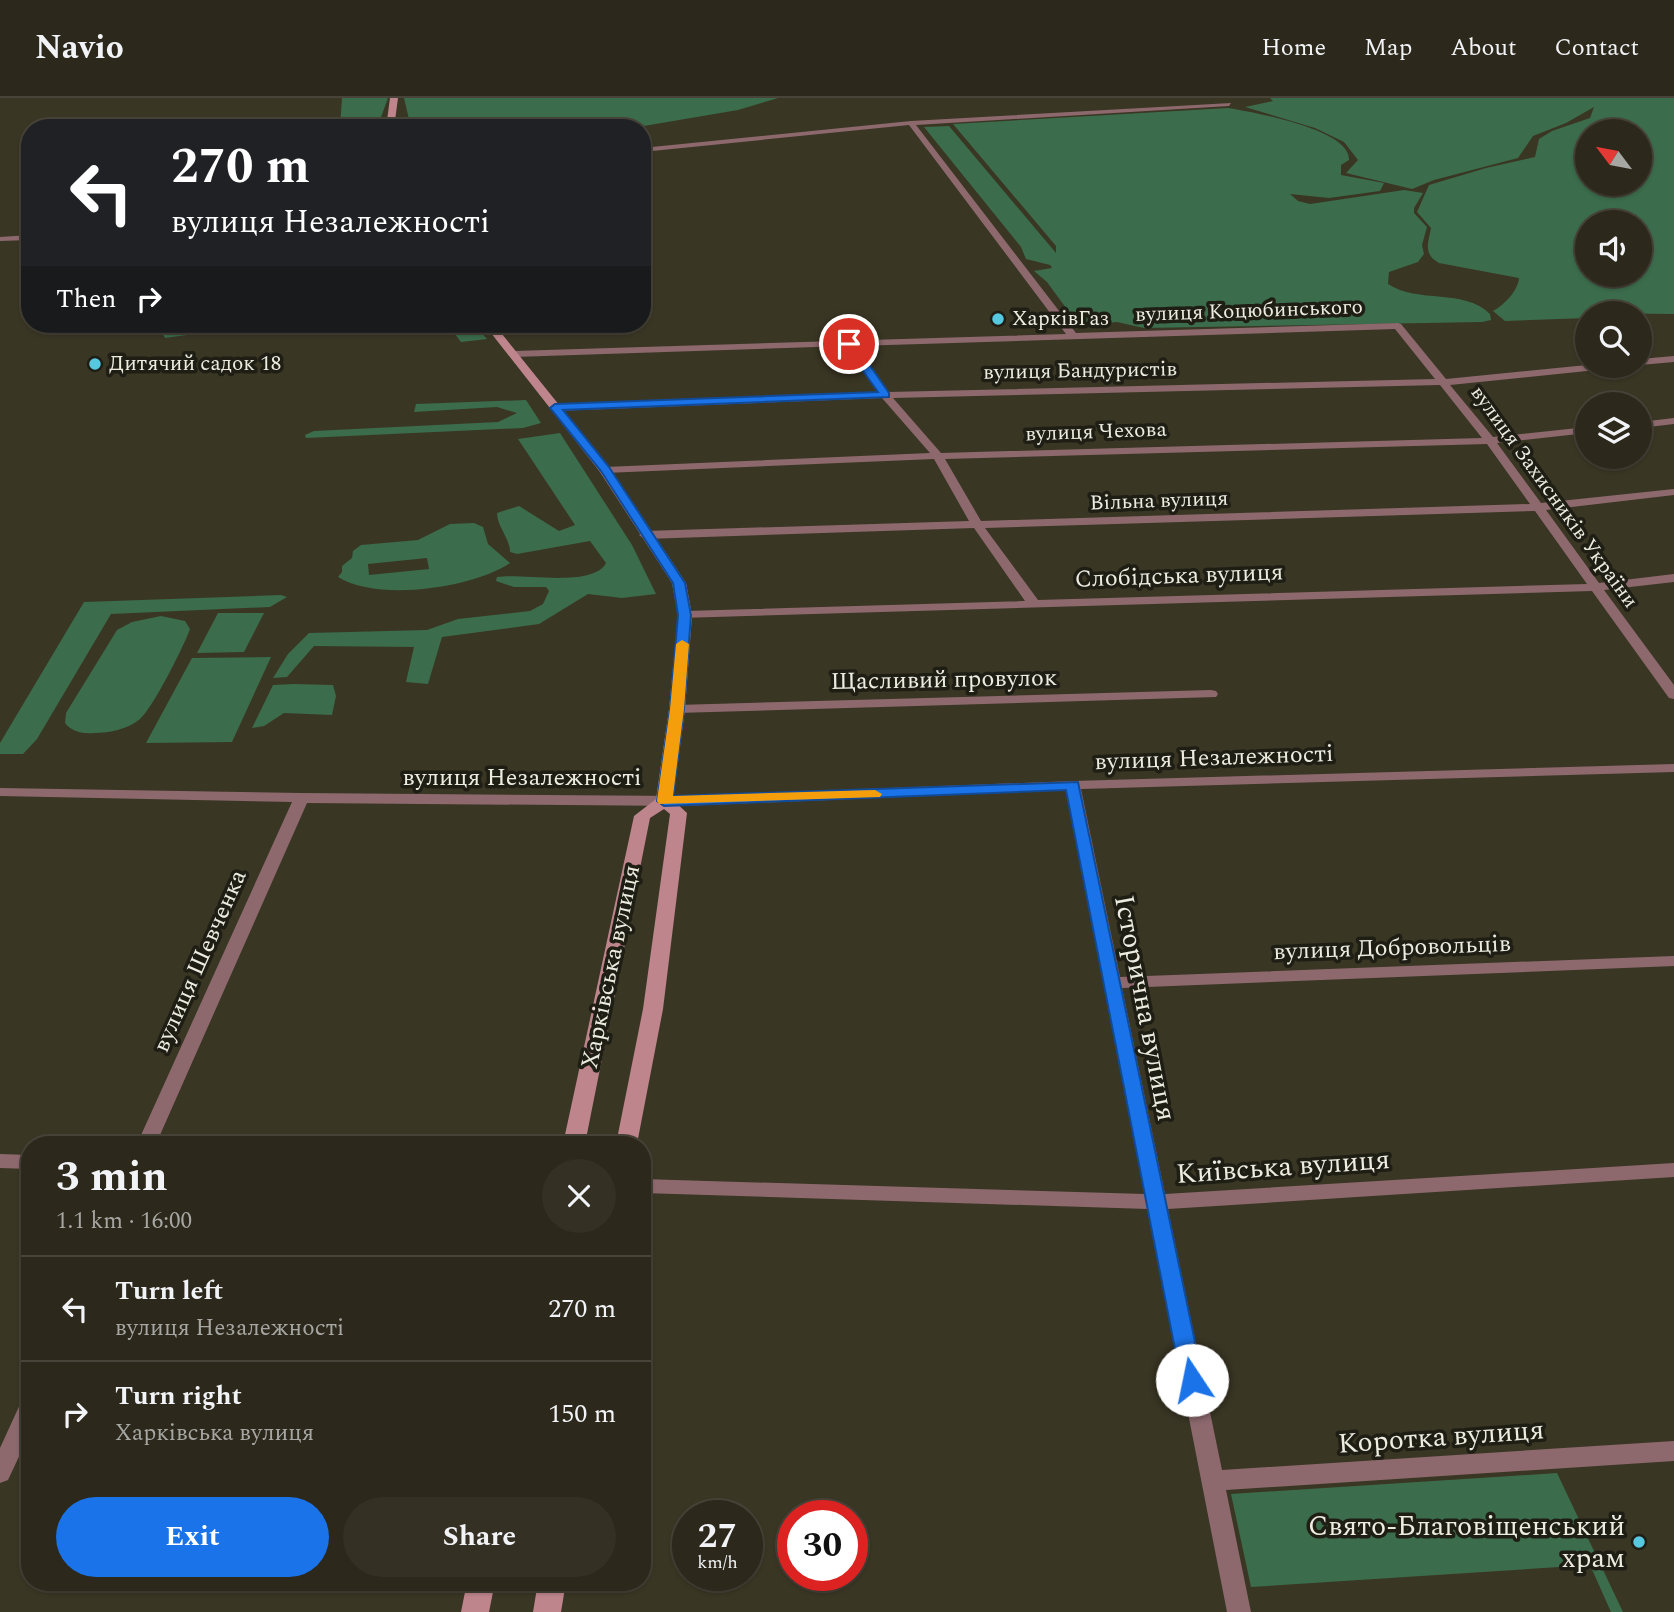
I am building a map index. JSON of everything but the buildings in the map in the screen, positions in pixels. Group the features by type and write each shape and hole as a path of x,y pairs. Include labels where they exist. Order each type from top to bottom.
{"street":[{"path":"391,119 394,98"},
{"path":"651,149 911,123 1229,104"},
{"path":"911,123 1073,336"},
{"path":"0,239 21,238"},
{"name":"вулиця Коцюбинського","path":"513,354 1398,326"},
{"name":"вулиця Захисників України","path":"1398,326 1490,440 1674,695"},
{"path":"496,333 605,470 645,535 679,583 685,615 677,709 664,801"},
{"path":"849,344 885,395 938,456 978,526 1033,603"},
{"path":"1652,361 1674,359"},
{"name":"вулиця Бандуристів","path":"555,408 885,395 1445,382 1575,369"},
{"path":"1652,424 1674,422"},
{"name":"вулиця Чехова","path":"605,470 938,456 1490,440 1575,431"},
{"name":"Вільна вулиця","path":"645,535 1538,507 1674,492"},
{"name":"Слобідська вулиця","path":"685,615 1596,587 1674,578"},
{"name":"Щасливий провулок","path":"677,709 1211,694"},
{"name":"вулиця Незалежності","path":"0,792 664,801 1073,785 1674,768"},
{"name":"Історична вулиця","path":"1073,785 1239,1612"},
{"name":"вулиця Шевченка","path":"151,1136 301,798"},
{"name":"Харківська вулиця","path":"576,1136 642,816 664,801 679,813 653,1009 629,1136"},
{"name":"вулиця Добровольців","path":"1111,983 1674,961"},
{"path":"0,1161 21,1162"},
{"name":"Київська вулиця","path":"651,1186 1156,1202 1674,1170"},
{"path":"0,1473 21,1427"},
{"name":"Коротка вулиця","path":"1213,1481 1674,1451"},
{"path":"475,1612 479,1591"},
{"path":"547,1612 550,1591"}],"green space":[{"path":"342,98 388,98 380,119 341,119"},
{"path":"404,98 778,98 738,110 651,125 651,119 409,119"},
{"path":"1270,98 1674,98 1674,314 1652,314 1652,301 1575,301 1575,318 1505,321 1493,311 1510,297 1519,278 1434,260 1428,243 1431,228 1417,212 1429,185 1535,157 1539,139 1575,123 1575,196 1652,196 1652,119 1587,119 1594,107 1566,123 1533,136 1518,158 1434,180 1412,189 1346,173 1358,160 1344,142 1315,128 1245,107 1273,101"},
{"path":"1228,108 1277,118 1318,131 1334,139 1345,149 1349,160 1341,165 1341,175 1384,183 1380,191 1329,198 1290,194 1298,201 1310,204 1404,190 1423,193 1414,213 1427,227 1422,245 1424,254 1418,262 1389,272 1388,284 1413,293 1467,301 1490,314 1491,320 1144,328 1117,322 1088,325 1074,319 1047,282 1034,271 1052,268 1050,265 1026,259 1021,247 924,127 949,126 1056,253 1056,246 953,124"},
{"path":"162,333 201,333 165,338"},
{"path":"454,333 481,333 487,339 461,342"},
{"path":"526,400 541,423 523,428 306,438 305,435 314,431 498,422 517,413 497,407 414,412 416,404"},
{"path":"560,433 632,545 656,594 622,598 588,594 539,624 442,637 428,684 406,682 414,647 314,646 287,677 273,678 288,654 309,633 427,630 458,619 530,611 543,604 549,591 546,587 514,587 496,581 497,577 573,577 599,571 606,563 590,541 517,554 510,552 499,523 497,513 519,506 559,531 575,525 518,439"},
{"path":"474,523 483,527 488,544 510,563 473,579 425,589 377,589 355,585 338,577 342,566 361,545 418,540 450,524","holes":["427,558 429,569 369,575 368,564"]},
{"path":"281,595 287,597 270,607 111,614 37,739 23,754 0,754 0,743 84,602"},
{"path":"218,613 264,613 244,652 197,653"},
{"path":"161,616 185,621 190,629 168,676 146,713 124,728 100,733 86,733 68,726 65,723 66,713 117,630 132,622"},
{"path":"271,657 232,742 146,743 192,658"},
{"path":"273,685 333,685 336,696 332,715 284,713 264,726 252,728"},
{"path":"1557,1473 1623,1612 1611,1612 1590,1565 1251,1587 1231,1494"}],"slow traffic":[{"path":"682,644 677,709 664,801 875,794"}],"place":[{"name":"ХарківГаз","path":"998,319"},
{"name":"Дитячий садок 18","path":"95,364"},
{"name":"Свято-Благовіщенський храм","path":"1639,1542"}],"route":[{"path":"849,344 885,395 555,408 605,470 645,535 679,583 685,615 677,709 664,801 772,799 1073,785 1192,1380"}]}
